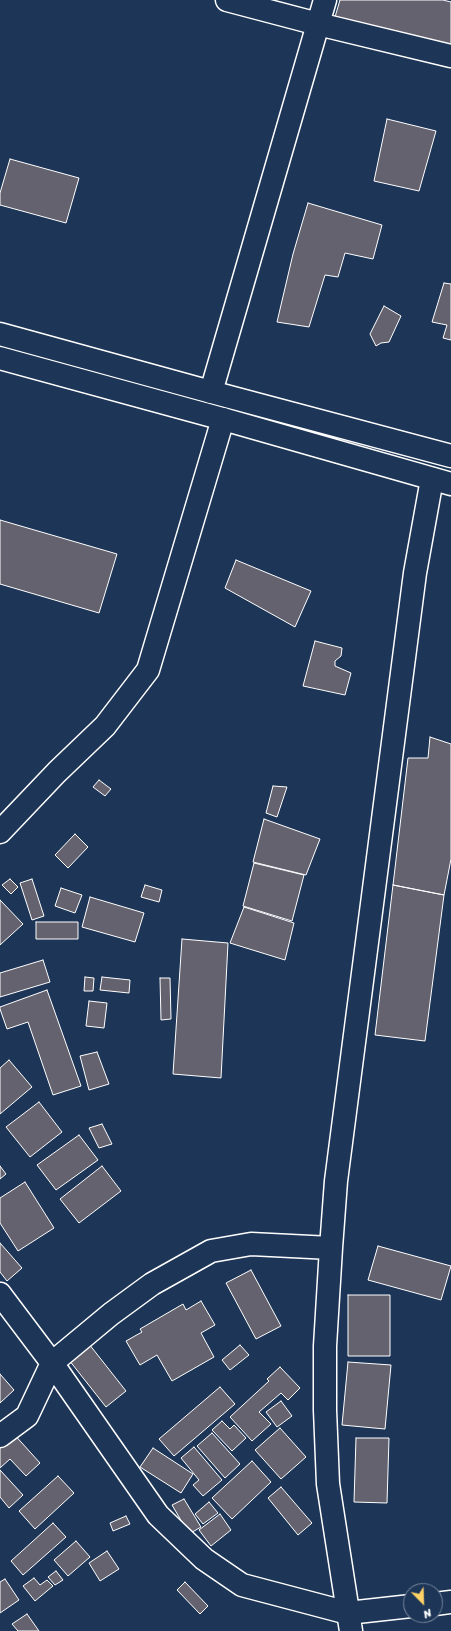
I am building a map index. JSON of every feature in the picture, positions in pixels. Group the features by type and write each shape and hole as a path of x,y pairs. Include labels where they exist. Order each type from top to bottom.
{"street":[{"path":"227,0 318,24 451,56"},
{"path":"211,392 325,0"},
{"path":"0,334 451,456"},
{"path":"0,358 442,481 415,573 336,1181 325,1346 328,1484 350,1622"},
{"path":"0,832 56,772 105,726 148,670 222,419"},
{"path":"0,1436 27,1416 52,1363 111,1314 152,1284 211,1251 251,1244 331,1248"},
{"path":"0,1294 52,1363 158,1515 204,1558 242,1585 350,1622 403,1608"}],"building":[{"path":"340,0 443,0 451,2 451,47 335,17"},
{"path":"387,119 436,131 419,191 374,181"},
{"path":"10,159 79,178 66,223 0,205 0,193"},
{"path":"308,203 382,225 373,259 345,253 338,277 325,275 309,327 277,322 293,254"},
{"path":"444,283 451,284 451,340 443,338 447,325 432,322"},
{"path":"384,306 401,316 389,342 381,343 376,346 370,334"},
{"path":"0,520 117,554 99,613 0,584"},
{"path":"236,560 311,591 295,627 225,588"},
{"path":"315,641 342,648 341,656 335,661 335,666 351,673 345,695 303,686"},
{"path":"430,737 451,744 451,859 444,895 393,885 408,758 428,758"},
{"path":"99,780 111,789 105,796 93,787"},
{"path":"273,786 287,787 277,817 266,813"},
{"path":"264,819 320,839 306,875 253,862"},
{"path":"75,834 88,847 68,868 55,855"},
{"path":"254,863 304,875 292,921 243,906"},
{"path":"10,879 18,887 11,894 2,885"},
{"path":"32,879 44,916 32,920 20,883"},
{"path":"145,885 162,890 159,902 141,897"},
{"path":"393,885 444,895 425,1041 375,1035"},
{"path":"61,888 82,895 75,913 55,906"},
{"path":"90,897 144,913 135,942 82,927"},
{"path":"0,900 23,924 0,945"},
{"path":"244,907 294,923 285,960 230,943"},
{"path":"36,922 78,922 78,939 36,939"},
{"path":"182,939 228,943 221,1078 173,1074"},
{"path":"43,960 50,982 0,997 0,973"},
{"path":"85,977 94,978 93,991 84,991"},
{"path":"102,977 130,980 129,993 100,990"},
{"path":"160,978 170,978 171,1019 161,1020"},
{"path":"47,990 81,1086 53,1095 28,1022 7,1029 0,1009 0,1007"},
{"path":"89,1001 107,1003 104,1028 86,1026"},
{"path":"97,1052 109,1084 89,1090 80,1056"},
{"path":"9,1060 32,1087 0,1114 0,1068"},
{"path":"39,1102 62,1132 30,1157 6,1127"},
{"path":"102,1124 112,1144 99,1148 89,1128"},
{"path":"79,1135 98,1160 56,1190 37,1165"},
{"path":"0,1166 6,1174 0,1179"},
{"path":"102,1166 121,1191 79,1223 60,1199"},
{"path":"25,1182 54,1228 18,1251 0,1223 0,1198"},
{"path":"0,1243 22,1268 7,1281 0,1272"},
{"path":"378,1246 451,1266 441,1300 368,1280"},
{"path":"251,1270 281,1326 256,1339 226,1283"},
{"path":"348,1295 390,1295 390,1356 348,1356"},
{"path":"201,1301 215,1325 201,1333 214,1357 172,1381 157,1355 140,1365 126,1341 142,1332 140,1329 183,1304 186,1310"},
{"path":"89,1344 126,1391 106,1407 69,1360"},
{"path":"240,1345 249,1355 230,1370 222,1360"},
{"path":"348,1362 391,1365 385,1429 342,1425"},
{"path":"280,1367 300,1388 288,1400 281,1393 259,1412 271,1424 252,1441 230,1417 269,1381 267,1379"},
{"path":"0,1374 14,1390 0,1403"},
{"path":"220,1387 235,1404 174,1456 159,1439"},
{"path":"281,1401 292,1416 277,1427 266,1412"},
{"path":"222,1421 230,1429 234,1425 246,1438 232,1451 212,1430"},
{"path":"280,1428 306,1457 281,1479 255,1450"},
{"path":"12,1432 40,1463 26,1476 10,1459 0,1468 0,1443"},
{"path":"212,1433 240,1464 225,1478 197,1446"},
{"path":"356,1438 389,1438 387,1503 354,1502"},
{"path":"194,1447 222,1480 203,1496 193,1485 199,1480 181,1458"},
{"path":"153,1448 193,1474 181,1493 140,1467"},
{"path":"252,1461 271,1482 232,1519 212,1498"},
{"path":"0,1470 23,1495 9,1508 0,1497"},
{"path":"58,1476 74,1493 35,1529 19,1511"},
{"path":"281,1487 312,1523 298,1535 268,1498"},
{"path":"184,1499 201,1527 189,1534 172,1505"},
{"path":"209,1502 218,1513 203,1524 195,1514"},
{"path":"220,1514 231,1530 211,1546 199,1530"},
{"path":"126,1516 130,1524 113,1531 110,1523"},
{"path":"53,1523 66,1537 23,1575 11,1561"},
{"path":"76,1541 90,1557 68,1576 54,1560"},
{"path":"107,1551 119,1569 100,1581 89,1563"},
{"path":"56,1571 63,1580 55,1585 48,1577"},
{"path":"34,1578 40,1585 47,1580 53,1586 35,1601 23,1586"},
{"path":"5,1579 19,1600 0,1613 0,1582"},
{"path":"185,1582 208,1606 200,1614 177,1590"},
{"path":"27,1614 39,1631 18,1631 12,1624"}]}
